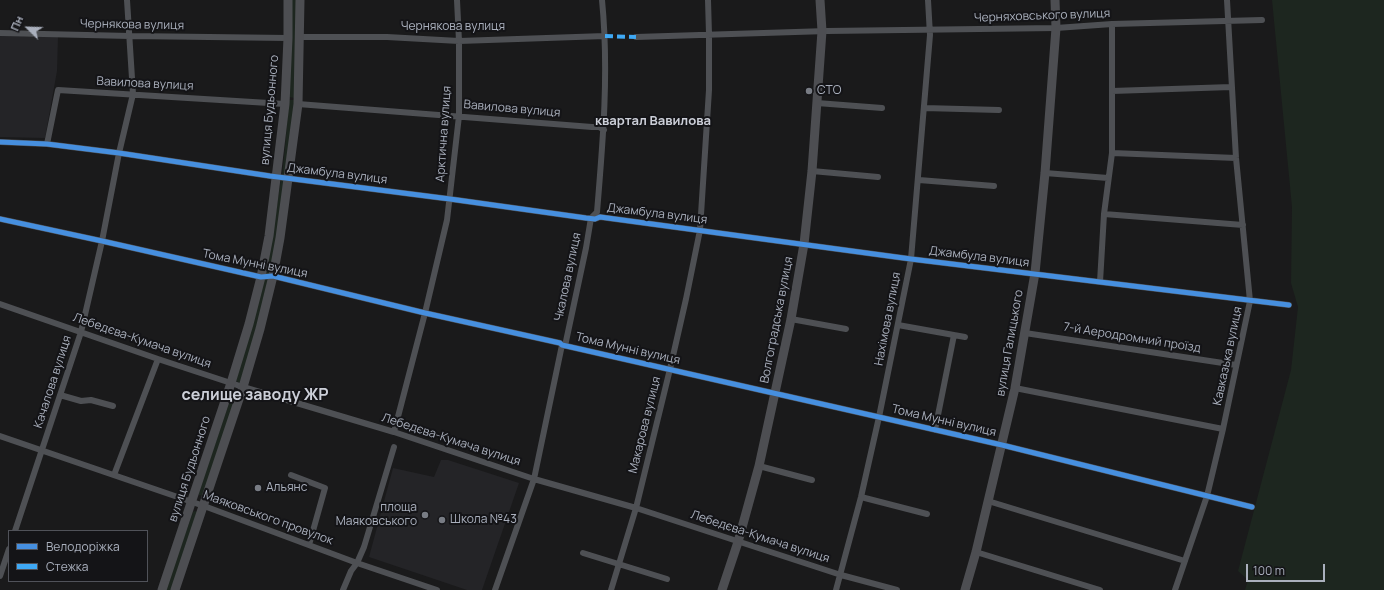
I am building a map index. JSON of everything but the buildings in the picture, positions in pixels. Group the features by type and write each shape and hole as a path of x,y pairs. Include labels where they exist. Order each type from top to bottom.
{"main road":[{"name":"вулиця Будьонного","path":"162,590 231,383 261,278 269,236 285,104 288,0"},
{"name":"вулиця Будьонного","path":"175,590 243,387 260,329 272,276 280,238 298,104 300,0"},
{"name":"Волгоградська вулиця","path":"722,590 738,542 759,466 792,319 804,244 812,171 822,31 820,0"},
{"name":"вулиця Галицького","path":"965,590 976,552 1015,388 1035,274 1045,173 1056,28 1055,0"}],"street":[{"name":"Качалова вулиця","path":"15,530 80,332 102,241 119,153 133,94 127,0"},
{"name":"Арктична вулиця","path":"394,432 426,313 447,220 459,116 459,40 457,0"},
{"name":"Чкалова вулиця","path":"495,590 534,479 586,248 591,218 597,212 604,130 605,36 602,0"},
{"name":"Макарова вулиця","path":"611,590 636,508 670,369 700,230 709,90 708,0"},
{"name":"Нахімова вулиця","path":"836,590 861,496 879,417 911,259 919,180 930,29 928,0"},
{"name":"Кавказька вулиця","path":"1175,590 1207,496 1250,301 1236,158 1227,0"},
{"name":"Черняховського вулиця","path":"822,31 1056,28 1112,24 1262,20"},
{"path":"1100,282 1104,214 1112,153 1112,24"},
{"path":"636,37 822,31"},
{"name":"Чернякова вулиця","path":"0,33 288,38"},
{"name":"Чернякова вулиця","path":"300,36 459,40 605,36"},
{"path":"1112,91 1231,87"},
{"name":"Вавилова вулиця","path":"47,144 58,90 285,104"},
{"path":"817,102 882,108"},
{"name":"Вавилова вулиця","path":"298,104 599,127 604,130"},
{"path":"924,108 999,110"},
{"name":"Джамбула вулиця","path":"0,142 47,144 119,153 277,177 450,198 595,219 600,217 911,259 1289,305"},
{"path":"1112,153 1236,158"},
{"path":"812,171 878,178"},
{"path":"1045,173 1108,178"},
{"path":"919,180 994,186"},
{"path":"1104,214 1243,225"},
{"name":"Тома Мунні вулиця","path":"0,219 261,278 272,276 560,343 563,345 1002,445 1252,507"},
{"name":"Лебедєва-Кумача вулиця","path":"0,304 243,387 394,432 534,479 636,508 841,575 897,590"},
{"path":"792,319 846,329"},
{"path":"898,325 965,337"},
{"name":"7-й Аеродромний проїзд","path":"1025,333 1236,365"},
{"path":"935,430 954,335"},
{"path":"114,475 158,359"},
{"path":"1015,388 1223,429"},
{"path":"60,395 81,401 91,400 113,406"},
{"name":"Маяковського провулок","path":"0,436 204,506 357,563 437,590"},
{"path":"344,590 351,571 357,563 364,547 394,447"},
{"path":"759,466 812,480"},
{"path":"291,475 325,488 309,545"},
{"path":"861,496 927,514"},
{"path":"988,501 1185,561"},
{"path":"0,576 8,552"},
{"path":"976,552 1100,590"},
{"path":"583,553 667,579"}],"shaded area":[{"path":"292,0 297,0 295,98 289,97"},
{"path":"1272,0 1384,0 1384,590 1245,590 1248,580 1238,571 1291,370 1298,307 1291,283 1292,207"},
{"path":"0,36 58,37 57,71 45,138 0,137"},
{"path":"289,100 295,100 286,176 282,175"},
{"path":"281,179 286,180 270,274 264,274 272,237"},
{"path":"269,279 259,322 240,383 236,381 263,280"},
{"path":"236,389 238,390 203,496 199,495 199,491 233,391"},
{"name":"Школа №43","path":"441,460 448,460 519,483 482,590 467,590 369,557 393,468 434,477"},
{"path":"193,512 198,512 171,590 165,590"}],"marked path":[{"path":"605,36 636,37"}],"cycle path":[{"path":"0,142 47,144 119,153 270,176 586,218 595,219 600,217 911,259 1289,305"},
{"path":"0,219 261,277 273,276 425,313 560,343 562,345 1002,445 1252,507"}],"place":[{"name":"СТО","path":"809,91"},
{"name":"Альянс","path":"258,488"},
{"name":"площа Маяковського","path":"425,515"},
{"name":"Школа №43","path":"442,520"}],"district":[{"name":"квартал Вавилова","path":"653,121"},
{"name":"селище заводу ЖР","path":"255,396"}]}
